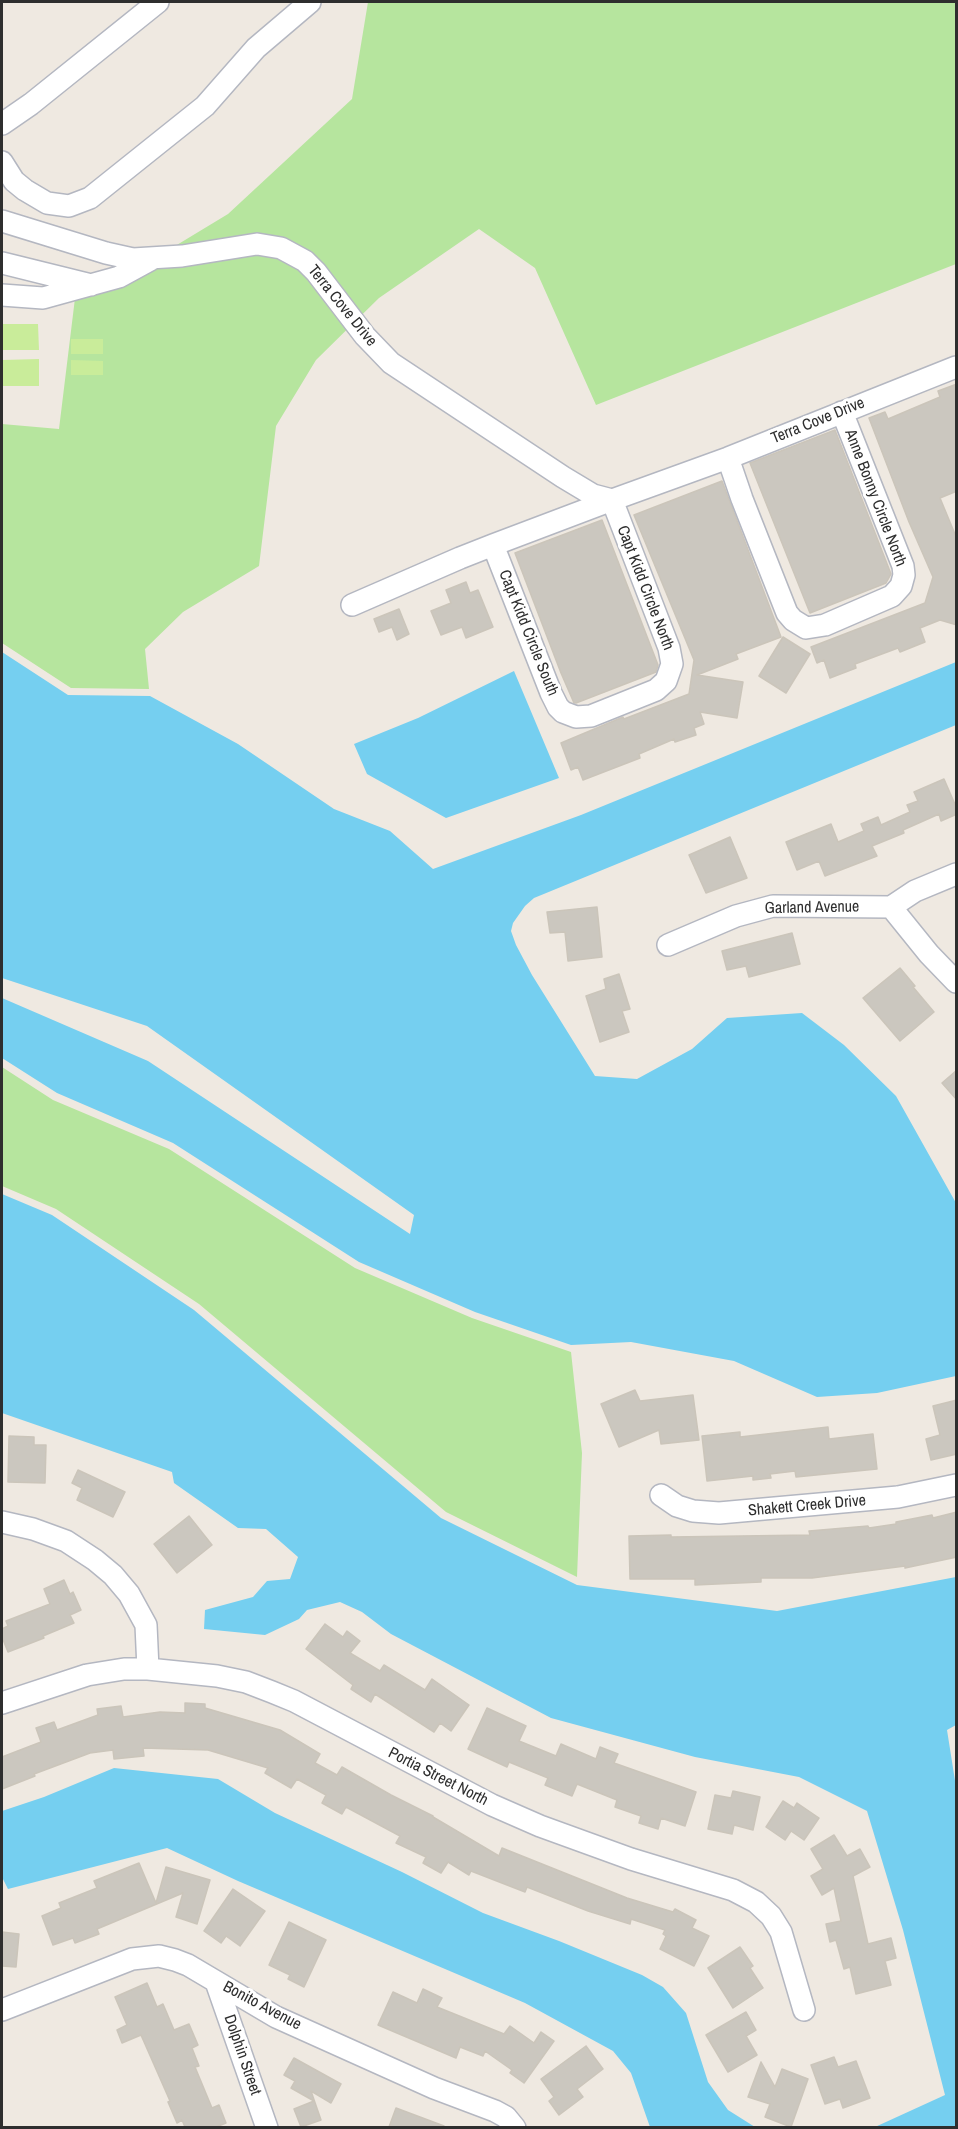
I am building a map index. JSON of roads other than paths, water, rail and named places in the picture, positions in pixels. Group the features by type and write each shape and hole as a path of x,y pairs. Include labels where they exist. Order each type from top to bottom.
{"street":[{"path":"2,124 31,104 158,2"},
{"path":"2,162 14,181 47,203 69,206 90,198 206,106 256,48 310,2"},
{"name":"Terra Cove Drive","path":"2,221 106,253 134,259 182,256 257,244 281,248 294,254 316,272 365,336 391,363 563,477 593,495 612,500"},
{"path":"2,295 43,298 119,277 152,259"},
{"path":"2,263 92,285"},
{"name":"Terra Cove Drive","path":"352,605 493,545 728,458 957,367"},
{"name":"Anne Bonny Circle North","path":"728,458 741,499 787,613 806,628 825,625 892,597 902,586 903,566 842,412"},
{"name":"Capt Kidd Circle North","path":"570,715 584,717 656,690 669,676 672,664 669,648 612,500"},
{"name":"Capt Kidd Circle South","path":"493,545 550,693 558,707 570,715"},
{"path":"957,874 915,891 891,907 929,954 957,982"},
{"name":"Garland Avenue","path":"668,945 736,916 773,906 891,907"},
{"name":"Shakett Creek Drive","path":"661,1495 677,1506 693,1511 719,1513 898,1497 957,1485"},
{"path":"2,1522 33,1529 66,1541 113,1575 129,1594 146,1625 148,1669"},
{"name":"Portia Street North","path":"2,1703 87,1675 124,1669 148,1669 217,1676 272,1692 294,1701 473,1795 540,1826 631,1859 746,1896 765,1909 777,1924 804,2010"},
{"name":"Bonito Avenue","path":"2,2010 117,1963 146,1956 175,1960 188,1965 276,2017 434,2088 495,2111 506,2117 514,2127"},
{"name":"Dolphin Street","path":"216,1982 267,2127"}],"water":[{"path":"2,652 68,695 150,696 238,744 334,809 390,831 433,869 581,815 956,662 956,725 534,898 513,923 511,931 532,975 595,1076 637,1079 692,1049 727,1018 802,1013 844,1045 896,1096 956,1203 956,1376 877,1393 817,1397 734,1361 631,1342 571,1345 475,1312 359,1262 173,1143 57,1093 2,1058 2,998 148,1061 410,1234 414,1215 147,1026 2,978"},
{"path":"514,671 559,778 446,818 367,774 354,744 418,718"},
{"path":"2,1194 52,1215 194,1310 441,1518 577,1585 777,1611 956,1577 956,1725 947,1730 956,1787 956,2127 875,2127 945,2095 903,1930 867,1811 799,1777 695,1757 551,1718 391,1634 362,1612 340,1602 307,1610 299,1619 265,1635 204,1629 205,1610 253,1597 267,1581 290,1579 298,1557 266,1529 238,1528 174,1483 172,1472 2,1413"},
{"path":"114,1768 218,1779 275,1813 402,1872 483,1913 642,1975 663,1987 686,2013 708,2082 728,2110 755,2127 650,2127 631,2073 613,2051 525,2003 238,1881 167,1848 8,1889 2,1877 2,1811 44,1797"}]}
